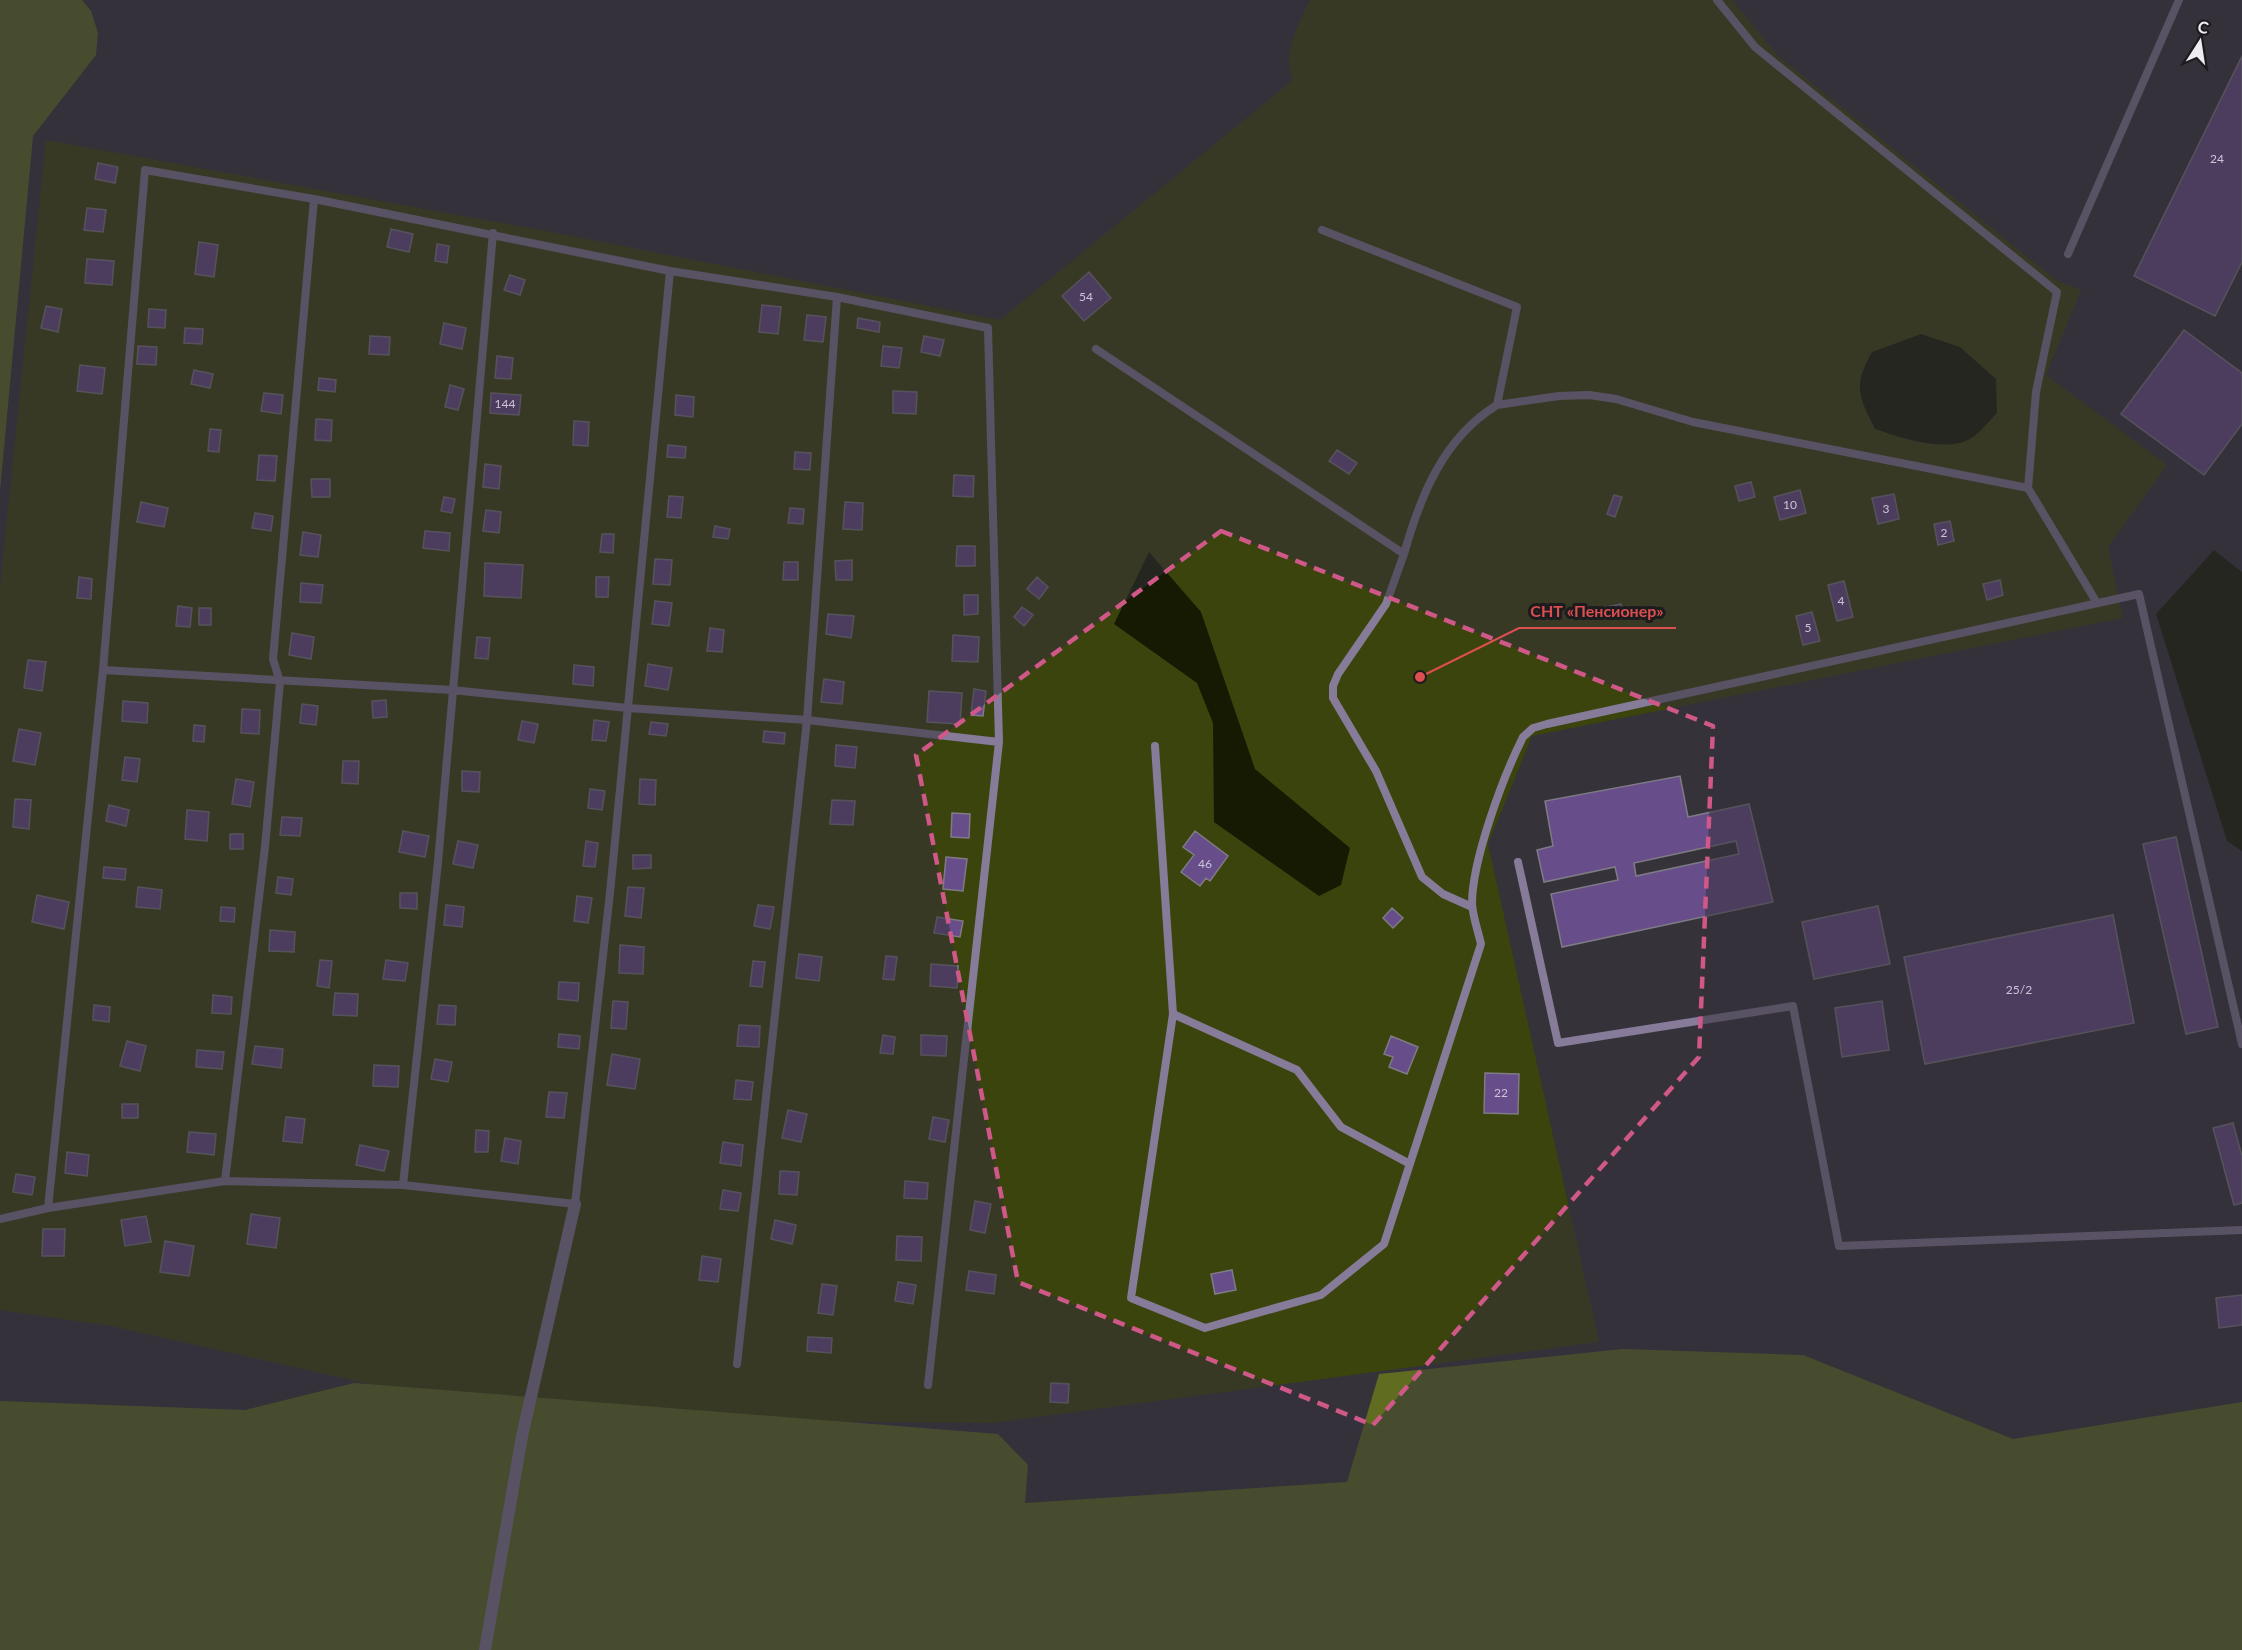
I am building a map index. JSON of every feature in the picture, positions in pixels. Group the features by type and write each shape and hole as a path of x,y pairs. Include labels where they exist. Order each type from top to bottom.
{"street":[{"path":"485,1650 522,1436 575,1204"}],"lane":[{"path":"1717,0 1755,47 2057,292 2036,392 2028,488 2097,603"},
{"path":"2068,254 2178,0"},
{"path":"48,1208 103,670 145,170 494,233 670,271 837,297 988,328 999,742 928,1385"},
{"path":"225,1181 265,847 280,682 273,659 314,199"},
{"path":"1322,230 1517,308 1497,405"},
{"path":"403,1185 438,862 494,233"},
{"path":"0,1219 48,1208 225,1181 403,1185 575,1204 628,708 670,271"},
{"path":"737,1364 807,720 837,297"},
{"path":"1096,349 1404,554"},
{"path":"1472,907 1443,894 1422,877 1373,765 1333,698 1333,686 1338,674 1386,604 1423,495 1438,465 1459,437 1480,416 1497,405 1559,396 1590,395 1616,399 1694,423 2028,488"},
{"path":"1155,746 1173,1014 1131,1298 1205,1328 1321,1295 1384,1244 1482,944 1472,907 1474,878 1481,849 1517,748 1523,736 1533,728 2139,594 2242,1044"},
{"path":"103,670 280,682 452,690 628,708 807,720 999,742"},
{"path":"1518,862 1558,1043 1793,1006 1839,1246 2242,1230"},
{"path":"1173,1014 1297,1070 1341,1127 1410,1164"}],"highlighted area":[{"path":"1221,531 1713,726 1699,1057 1373,1425 1018,1282 916,755"}],"green space":[{"path":"0,0 82,0 91,11 98,33 96,55 33,136 0,491"},
{"path":"1310,0 1732,0 1778,56 2057,281 2081,290 2046,375 2167,465 2108,547 2123,618 1532,736 1488,844 1599,1342 992,1423 525,1419 111,1326 0,1310 0,587 46,140 551,232 1000,320 1293,80 1289,60 1290,50"},
{"path":"1623,1349 1803,1355 2013,1439 2242,1402 2242,1650 0,1650 0,1401 245,1410 354,1383 998,1434 1028,1465 1025,1503 1347,1482 1379,1374"}],"shaded area":[{"path":"1921,334 1960,347 1996,379 1997,413 1979,432 1966,441 1956,444 1933,444 1885,433 1875,429 1865,407 1860,382 1872,352"},
{"path":"2214,550 2242,572 2242,851 2227,841 2156,614"},
{"path":"1149,552 1201,612 1255,769 1350,848 1341,885 1319,896 1214,822 1213,723 1197,683 1114,624"}],"building":[{"path":"2242,56 2242,262 2215,316 2134,276"},
{"path":"98,163 118,167 115,183 95,179"},
{"path":"87,208 106,210 103,232 84,230"},
{"path":"391,229 413,234 409,252 387,247"},
{"path":"199,242 218,245 214,277 195,274"},
{"path":"437,244 449,246 447,263 435,261"},
{"path":"87,259 114,261 112,285 85,283"},
{"path":"1089,272 1111,298 1084,321 1062,296"},
{"path":"510,275 525,280 520,295 504,290"},
{"path":"762,305 781,307 778,334 759,332"},
{"path":"46,306 62,309 58,332 41,328"},
{"path":"149,309 166,310 165,328 148,327"},
{"path":"807,315 826,317 823,342 804,340"},
{"path":"858,318 880,322 879,332 857,328"},
{"path":"444,323 466,328 462,349 440,344"},
{"path":"185,328 203,329 202,344 184,343"},
{"path":"2184,330 2242,373 2242,424 2204,475 2121,414"},
{"path":"370,336 390,337 389,355 369,354"},
{"path":"924,336 944,340 940,356 921,352"},
{"path":"138,346 157,347 156,365 137,364"},
{"path":"883,346 902,348 899,368 881,366"},
{"path":"497,356 513,358 511,379 495,378"},
{"path":"80,365 105,368 102,394 77,391"},
{"path":"194,370 213,374 210,388 191,384"},
{"path":"319,378 336,380 335,392 318,390"},
{"path":"450,385 464,389 458,410 445,407"},
{"path":"893,391 917,392 916,414 893,413"},
{"path":"264,393 283,395 281,414 261,411"},
{"path":"491,393 521,395 519,415 490,413"},
{"path":"676,395 694,397 693,417 675,415"},
{"path":"316,419 332,420 331,441 315,440"},
{"path":"574,421 589,422 588,446 573,445"},
{"path":"210,429 221,430 219,452 208,451"},
{"path":"668,445 686,447 685,458 667,457"},
{"path":"1337,450 1357,463 1349,474 1329,461"},
{"path":"795,452 811,453 810,470 794,469"},
{"path":"259,455 277,456 275,481 257,480"},
{"path":"485,464 501,466 499,489 483,487"},
{"path":"954,475 974,476 973,497 953,496"},
{"path":"311,479 330,479 330,497 312,497"},
{"path":"1751,482 1755,497 1739,501 1735,486"},
{"path":"1800,490 1806,513 1780,520 1774,497"},
{"path":"1894,494 1899,519 1878,524 1872,498"},
{"path":"1614,495 1622,497 1615,517 1607,514"},
{"path":"669,496 683,497 681,518 667,517"},
{"path":"444,497 455,499 452,513 441,511"},
{"path":"141,502 168,508 164,527 137,522"},
{"path":"845,502 863,503 862,530 843,529"},
{"path":"790,508 804,509 803,524 788,523"},
{"path":"486,510 501,512 499,533 483,531"},
{"path":"255,513 273,516 271,531 252,528"},
{"path":"1950,521 1954,541 1938,545 1934,524"},
{"path":"715,526 730,529 728,539 713,537"},
{"path":"425,531 450,533 449,551 423,548"},
{"path":"303,532 321,535 318,557 300,555"},
{"path":"602,534 614,534 613,553 600,552"},
{"path":"957,546 975,546 975,566 956,566"},
{"path":"655,559 672,560 670,585 653,584"},
{"path":"852,560 852,580 836,580 835,561"},
{"path":"784,562 798,562 798,580 783,580"},
{"path":"485,563 523,565 521,598 484,596"},
{"path":"79,577 92,579 91,599 77,598"},
{"path":"596,577 609,577 608,597 596,597"},
{"path":"1037,577 1048,587 1039,599 1027,589"},
{"path":"2000,580 2003,595 1987,600 1983,584"},
{"path":"1844,581 1853,617 1837,621 1828,585"},
{"path":"301,583 323,585 321,603 300,602"},
{"path":"964,595 978,595 978,614 964,615"},
{"path":"655,601 672,603 669,626 652,624"},
{"path":"1621,604 1623,613 1603,618 1601,608"},
{"path":"178,606 192,608 190,627 176,626"},
{"path":"1022,607 1033,615 1024,626 1014,617"},
{"path":"199,608 211,608 211,625 199,625"},
{"path":"1812,612 1820,641 1803,645 1796,616"},
{"path":"828,614 854,616 851,638 826,634"},
{"path":"710,628 724,630 722,652 707,651"},
{"path":"292,633 314,637 311,659 289,655"},
{"path":"953,635 979,637 978,662 952,661"},
{"path":"477,637 490,638 488,659 475,658"},
{"path":"28,660 46,662 42,691 24,688"},
{"path":"648,664 672,668 668,690 645,686"},
{"path":"574,665 594,667 593,686 573,684"},
{"path":"824,679 844,682 842,704 821,702"},
{"path":"974,689 986,691 983,716 971,715"},
{"path":"929,691 962,693 960,724 927,722"},
{"path":"386,700 387,717 373,718 372,701"},
{"path":"123,701 148,703 147,723 122,721"},
{"path":"302,704 318,706 316,725 300,723"},
{"path":"242,709 260,710 259,734 241,733"},
{"path":"594,720 609,722 606,741 592,740"},
{"path":"522,721 538,724 534,743 518,740"},
{"path":"651,722 668,724 666,736 649,734"},
{"path":"194,725 205,726 204,742 193,741"},
{"path":"19,729 41,733 35,765 13,761"},
{"path":"764,731 785,733 784,744 763,742"},
{"path":"836,745 857,747 855,768 835,766"},
{"path":"125,757 140,759 137,782 122,780"},
{"path":"343,761 359,761 358,784 342,783"},
{"path":"462,771 480,772 479,792 462,791"},
{"path":"1680,776 1688,817 1749,804 1773,902 1562,947 1551,894 1618,880 1615,867 1544,882 1537,850 1553,846 1545,801","holes":["1736,841 1739,854 1636,876 1634,863"]},
{"path":"236,779 254,782 250,807 232,804"},
{"path":"640,779 656,780 655,805 639,804"},
{"path":"590,789 605,791 602,810 588,808"},
{"path":"15,799 31,800 29,829 13,827"},
{"path":"832,800 855,801 853,825 830,824"},
{"path":"109,805 129,810 126,826 106,821"},
{"path":"187,810 209,812 207,841 185,839"},
{"path":"952,813 970,814 969,838 951,837"},
{"path":"282,817 302,818 300,836 280,835"},
{"path":"403,831 429,836 425,857 399,852"},
{"path":"1195,831 1228,856 1210,881 1206,878 1200,886 1181,872 1194,855 1183,847"},
{"path":"230,834 243,834 243,849 230,849"},
{"path":"2176,837 2218,1027 2186,1034 2143,844"},
{"path":"458,841 478,845 473,868 453,864"},
{"path":"586,841 598,843 595,867 583,866"},
{"path":"633,855 651,855 651,868 633,869"},
{"path":"946,857 967,859 963,891 943,889"},
{"path":"104,867 126,869 125,880 103,878"},
{"path":"278,877 293,879 291,895 276,893"},
{"path":"138,887 162,890 160,909 136,907"},
{"path":"628,887 644,888 641,918 625,916"},
{"path":"400,893 417,893 417,909 400,908"},
{"path":"37,895 69,902 64,929 32,922"},
{"path":"577,896 592,898 588,923 574,921"},
{"path":"446,905 464,907 462,927 444,925"},
{"path":"758,905 774,907 770,929 754,926"},
{"path":"1878,906 1890,964 1814,979 1802,922"},
{"path":"221,907 235,908 234,922 220,921"},
{"path":"1392,908 1403,918 1393,928 1383,918"},
{"path":"2113,915 2134,1023 1925,1064 1904,957"},
{"path":"937,917 963,921 960,937 934,933"},
{"path":"270,930 295,932 294,952 269,951"},
{"path":"620,945 644,947 643,974 619,973"},
{"path":"799,954 822,957 819,981 796,978"},
{"path":"886,956 897,957 894,980 883,979"},
{"path":"320,960 332,961 329,988 317,986"},
{"path":"386,960 408,963 405,981 383,979"},
{"path":"753,961 765,962 762,987 750,986"},
{"path":"931,964 958,966 957,988 930,986"},
{"path":"559,982 579,983 578,1001 558,999"},
{"path":"335,993 358,994 357,1016 333,1015"},
{"path":"213,995 232,997 231,1014 212,1013"},
{"path":"613,1001 628,1002 626,1029 611,1028"},
{"path":"1882,1001 1889,1050 1842,1057 1835,1008"},
{"path":"94,1005 110,1007 109,1022 93,1020"},
{"path":"439,1005 456,1006 455,1025 437,1024"},
{"path":"739,1025 760,1026 759,1047 737,1046"},
{"path":"559,1034 580,1036 579,1049 558,1047"},
{"path":"883,1035 895,1037 893,1054 880,1053"},
{"path":"921,1035 947,1036 946,1056 921,1055"},
{"path":"1391,1036 1418,1047 1407,1074 1389,1067 1393,1057 1384,1054"},
{"path":"127,1041 146,1046 140,1071 120,1066"},
{"path":"255,1046 283,1049 281,1068 252,1064"},
{"path":"197,1050 224,1052 222,1069 196,1067"},
{"path":"612,1054 640,1059 635,1089 607,1085"},
{"path":"435,1059 452,1062 448,1082 431,1079"},
{"path":"374,1065 399,1066 398,1087 373,1086"},
{"path":"1485,1073 1519,1074 1518,1114 1484,1113"},
{"path":"736,1080 753,1082 751,1100 734,1099"},
{"path":"549,1092 567,1093 564,1118 546,1117"},
{"path":"122,1104 138,1104 138,1118 122,1118"},
{"path":"788,1110 807,1114 801,1142 782,1138"},
{"path":"286,1117 305,1119 302,1143 283,1141"},
{"path":"933,1117 949,1120 945,1142 929,1139"},
{"path":"2233,1123 2242,1156 2242,1203 2234,1205 2213,1128"},
{"path":"476,1130 489,1131 488,1152 475,1152"},
{"path":"189,1132 216,1134 214,1155 187,1152"},
{"path":"505,1138 521,1141 518,1164 501,1161"},
{"path":"723,1142 743,1145 741,1166 720,1163"},
{"path":"360,1145 389,1151 384,1171 356,1165"},
{"path":"67,1152 89,1155 87,1176 65,1173"},
{"path":"780,1171 799,1172 797,1195 779,1194"},
{"path":"16,1174 35,1177 32,1195 13,1192"},
{"path":"905,1181 928,1183 927,1199 904,1198"},
{"path":"723,1190 741,1193 738,1211 720,1209"},
{"path":"975,1201 991,1204 985,1233 970,1230"},
{"path":"251,1214 280,1218 276,1248 247,1244"},
{"path":"146,1216 151,1242 125,1246 121,1220"},
{"path":"775,1220 796,1225 792,1244 771,1239"},
{"path":"43,1229 65,1229 64,1256 42,1256"},
{"path":"897,1236 922,1237 921,1261 896,1260"},
{"path":"165,1241 194,1246 189,1276 160,1272"},
{"path":"702,1256 721,1259 718,1282 699,1280"},
{"path":"1232,1270 1236,1290 1215,1294 1211,1274"},
{"path":"969,1271 996,1275 994,1294 966,1290"},
{"path":"898,1282 916,1285 913,1304 895,1301"},
{"path":"822,1284 837,1286 833,1315 818,1313"},
{"path":"2242,1295 2242,1325 2219,1328 2216,1298"},
{"path":"808,1337 832,1338 831,1353 807,1351"},
{"path":"1051,1383 1069,1384 1068,1403 1050,1402"}],"place":[{"name":"СНТ «Пенсионер»","path":"1420,677"}]}
